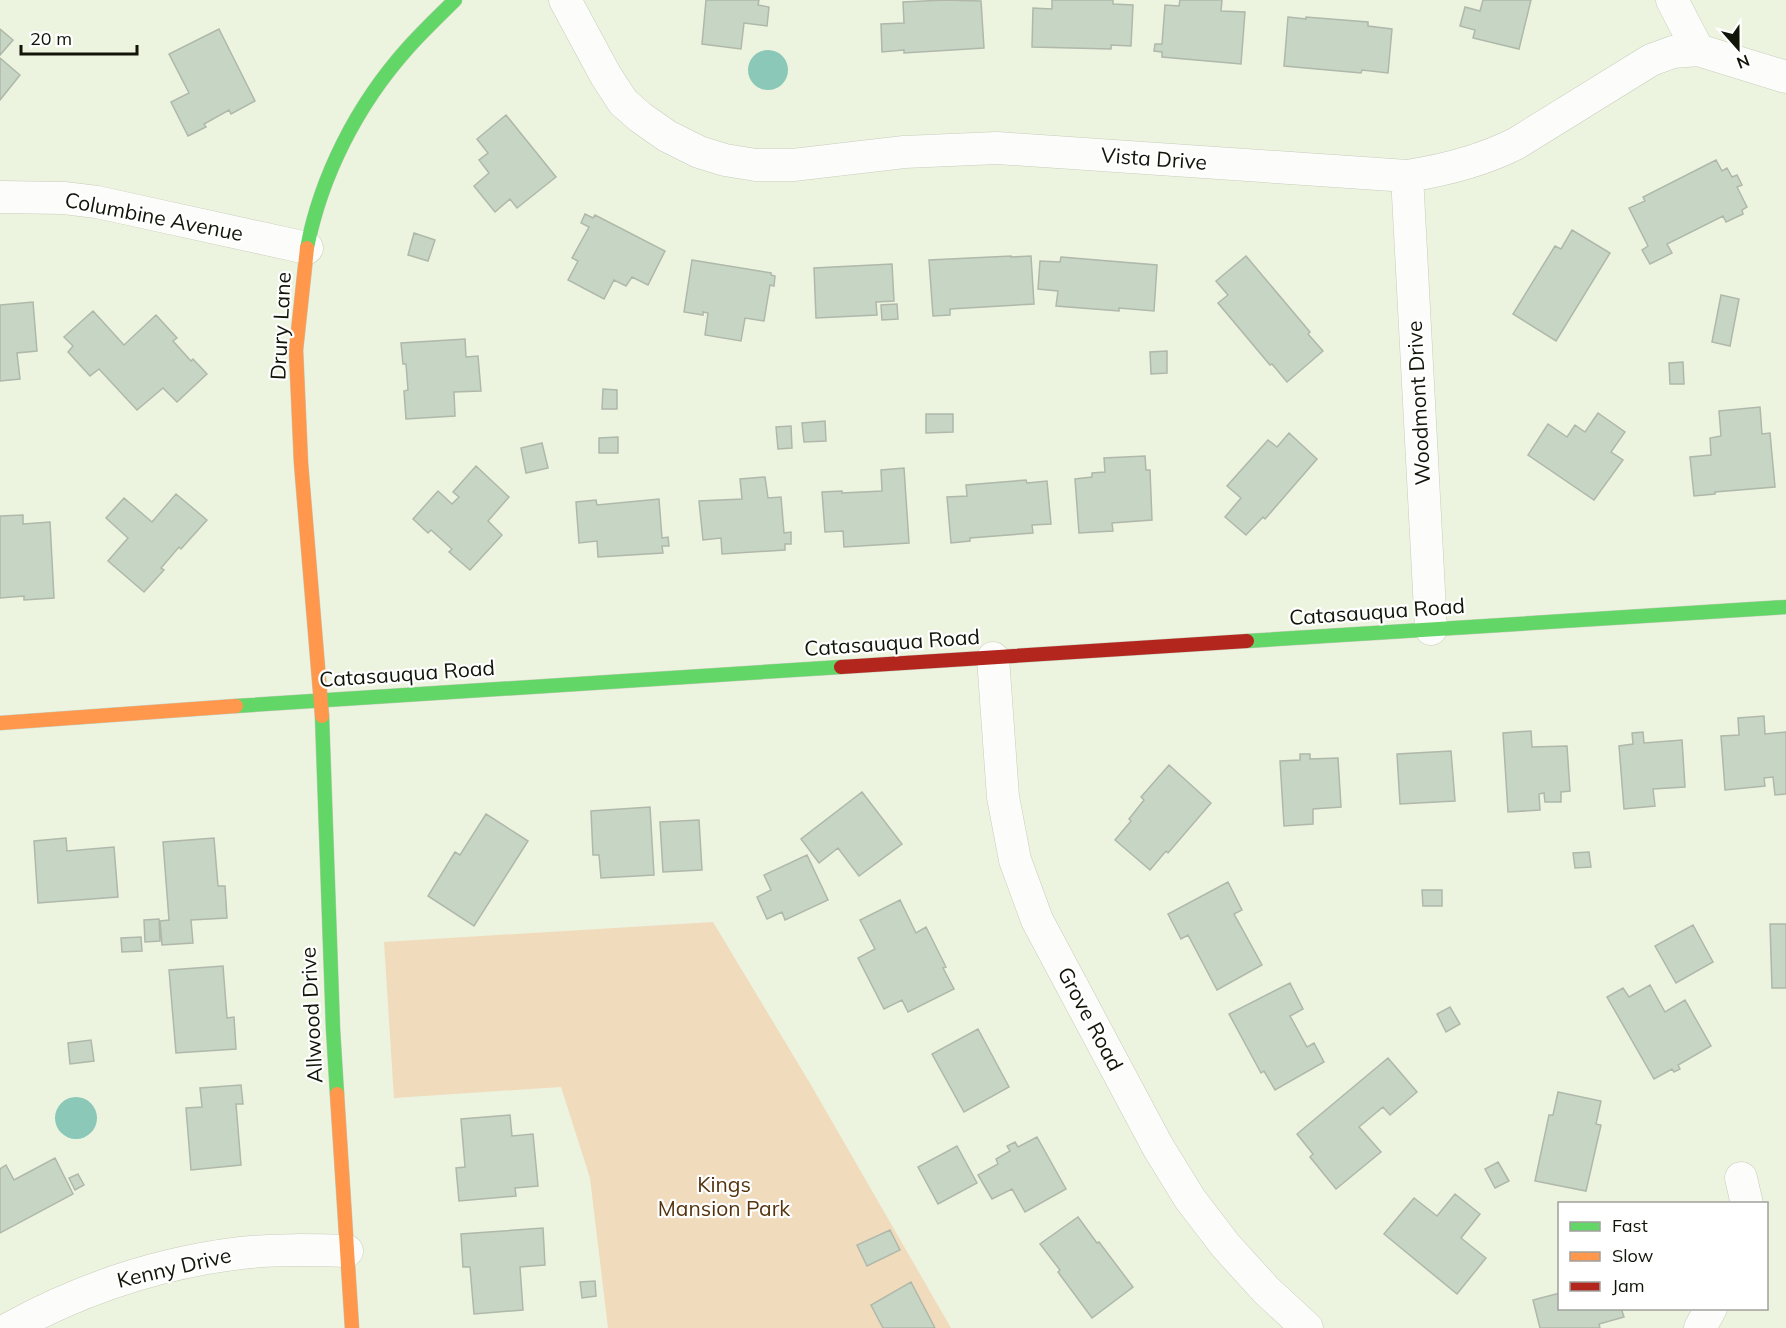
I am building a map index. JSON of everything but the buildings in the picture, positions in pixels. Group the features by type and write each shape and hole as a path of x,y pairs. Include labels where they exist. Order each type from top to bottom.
{"street":[{"name":"Drury Lane","path":"321,700 302,463 296,350 307,248 325,185 346,137 374,92 406,50 455,0"},
{"name":"Vista Drive","path":"565,0 606,76 623,102 640,117 667,136 699,152 725,160 756,165 793,165 904,152 997,148 1407,177 1443,171 1497,153 1651,60 1673,51 1698,50 1786,77"},
{"path":"1672,0 1698,50"},
{"name":"Woodmont Drive","path":"1407,177 1431,629"},
{"name":"Columbine Avenue","path":"0,197 64,198 97,202 307,248"},
{"name":"Catasauqua Road","path":"0,723 321,700 1786,607"},
{"name":"Grove Road","path":"993,658 1003,797 1015,860 1037,920 1158,1148 1190,1198 1226,1246 1266,1290 1306,1328"},
{"name":"Allwood Drive","path":"321,700 333,1029 352,1328"},
{"name":"Kenny Drive","path":"10,1328 42,1310 90,1289 190,1260 274,1251 347,1251"},
{"path":"1700,1328 1711,1310"}],"green space":[{"name":"Kings Mansion Park","path":"713,922 811,1085 951,1328 608,1328 590,1178 561,1087 394,1098 384,942"}],"water":[{"path":"768,50 776,51 782,56 787,62 787,78 782,84 776,89 768,90 760,89 754,84 749,78 748,70 749,62 754,56 760,51"},
{"path":"76,1097 91,1103 97,1118 91,1133 76,1139 61,1133 55,1118 61,1103"}],"traffic: fast":[{"path":"307,248 322,194 343,142 357,118 389,71 455,0"},
{"path":"1247,641 1786,607"},
{"path":"236,706 841,667"},
{"path":"322,716 337,1094"}],"traffic: slow":[{"path":"307,248 296,350 301,463 322,716"},
{"path":"0,723 236,706"},
{"path":"337,1094 352,1328"}],"traffic: jam":[{"path":"841,667 1247,641"}]}
